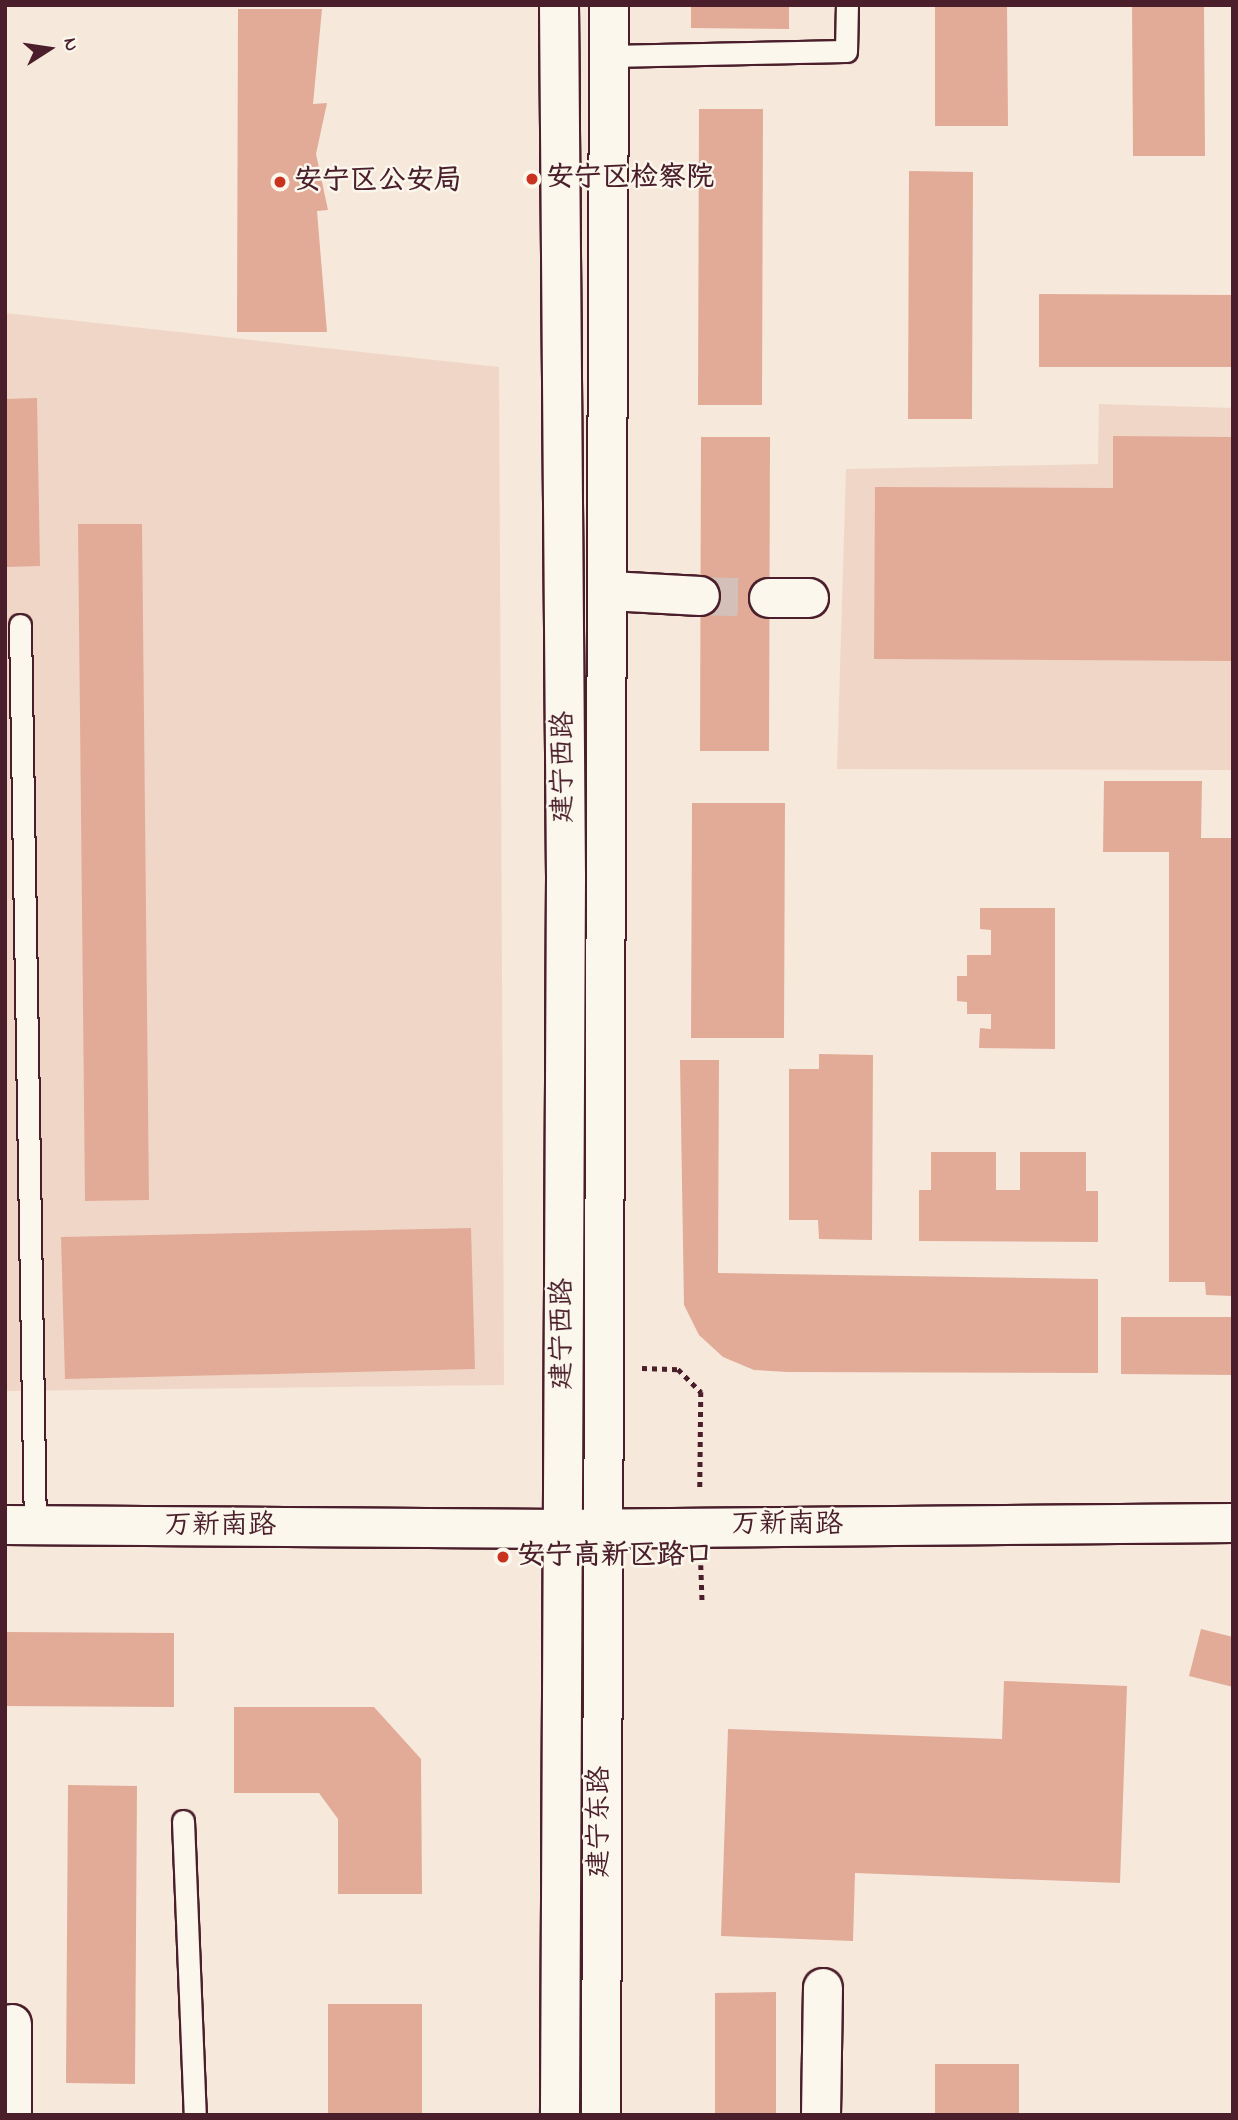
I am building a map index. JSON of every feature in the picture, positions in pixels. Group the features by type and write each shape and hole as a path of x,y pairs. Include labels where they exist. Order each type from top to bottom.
{"main road":[{"name":"建宁西路","path":"559,5 566,863 560,1529"},
{"name":"建宁西路","path":"602,1529 606,1368 610,592 609,5"},
{"path":"610,592 700,596"},
{"path":"769,598 808,598"},
{"name":"万新南路","path":"20,1525 602,1529 1233,1522"},
{"name":"建宁东路","path":"560,1529 560,2115"},
{"name":"建宁东路","path":"601,2115 602,1529"},
{"path":"821,2115 823,1988"},
{"path":"12,2024 12,2115"}],"lane":[{"path":"608,56 846,51 847,5"},
{"path":"20,625 20,1525"},
{"path":"183,1821 195,2115"}],"path":[{"path":"606,1368 678,1369 701,1392 699,1527 702,1601"}],"shaded area":[{"path":"5,313 499,367 504,1385 5,1391"},
{"path":"1099,404 1233,408 1233,770 837,769 846,469 1098,464"}],"building":[{"path":"691,5 789,5 789,29 691,28"},
{"path":"935,5 1007,5 1008,126 935,126"},
{"path":"1132,5 1204,5 1205,156 1133,156"},
{"name":"安宁区公安局","path":"238,9 322,9 313,104 327,103 316,154 328,210 317,211 327,332 237,332"},
{"path":"699,109 763,109 762,405 698,405"},
{"path":"909,171 973,172 972,419 908,419"},
{"path":"1039,294 1233,295 1233,367 1039,367"},
{"path":"37,398 40,566 5,567 5,399"},
{"path":"1113,436 1233,437 1233,661 874,659 875,487 1113,488"},
{"path":"701,437 770,437 769,751 700,751"},
{"path":"78,524 142,524 149,1200 85,1201"},
{"path":"1104,781 1202,781 1201,838 1233,838 1233,1296 1206,1295 1205,1282 1169,1282 1169,852 1103,852"},
{"path":"692,803 785,803 784,1038 691,1038"},
{"path":"980,908 1055,908 1055,1049 979,1048 980,1028 991,1029 991,1014 967,1014 967,1002 957,1001 957,976 967,976 967,955 991,955 991,930 980,929"},
{"path":"819,1054 873,1055 872,1240 819,1239 818,1220 789,1220 789,1069 819,1069"},
{"path":"680,1060 719,1060 718,1273 1098,1279 1098,1373 787,1372 754,1370 723,1357 699,1335 684,1305"},
{"path":"931,1152 996,1152 996,1190 1020,1190 1020,1152 1086,1152 1086,1191 1098,1191 1098,1242 919,1241 919,1190 931,1190"},
{"path":"471,1228 475,1369 65,1379 61,1237"},
{"path":"1121,1317 1233,1317 1233,1375 1121,1374"},
{"path":"1201,1629 1233,1637 1233,1687 1189,1676"},
{"path":"5,1632 174,1633 174,1707 5,1706"},
{"path":"1004,1681 1127,1686 1120,1883 855,1873 853,1941 721,1936 728,1729 1002,1739"},
{"path":"234,1707 374,1707 421,1759 422,1894 338,1894 338,1819 319,1793 234,1793"},
{"path":"68,1785 137,1786 135,2084 66,2083"},
{"path":"776,1992 776,2115 715,2115 715,1993"},
{"path":"328,2004 422,2004 422,2115 328,2115"},
{"path":"935,2064 1019,2064 1019,2115 935,2115"}],"tunnel":[{"path":"700,596 769,598"}],"place":[{"name":"安宁区检察院","path":"532,179"},
{"name":"安宁区公安局","path":"280,182"},
{"name":"安宁高新区路口","path":"503,1557"}]}
